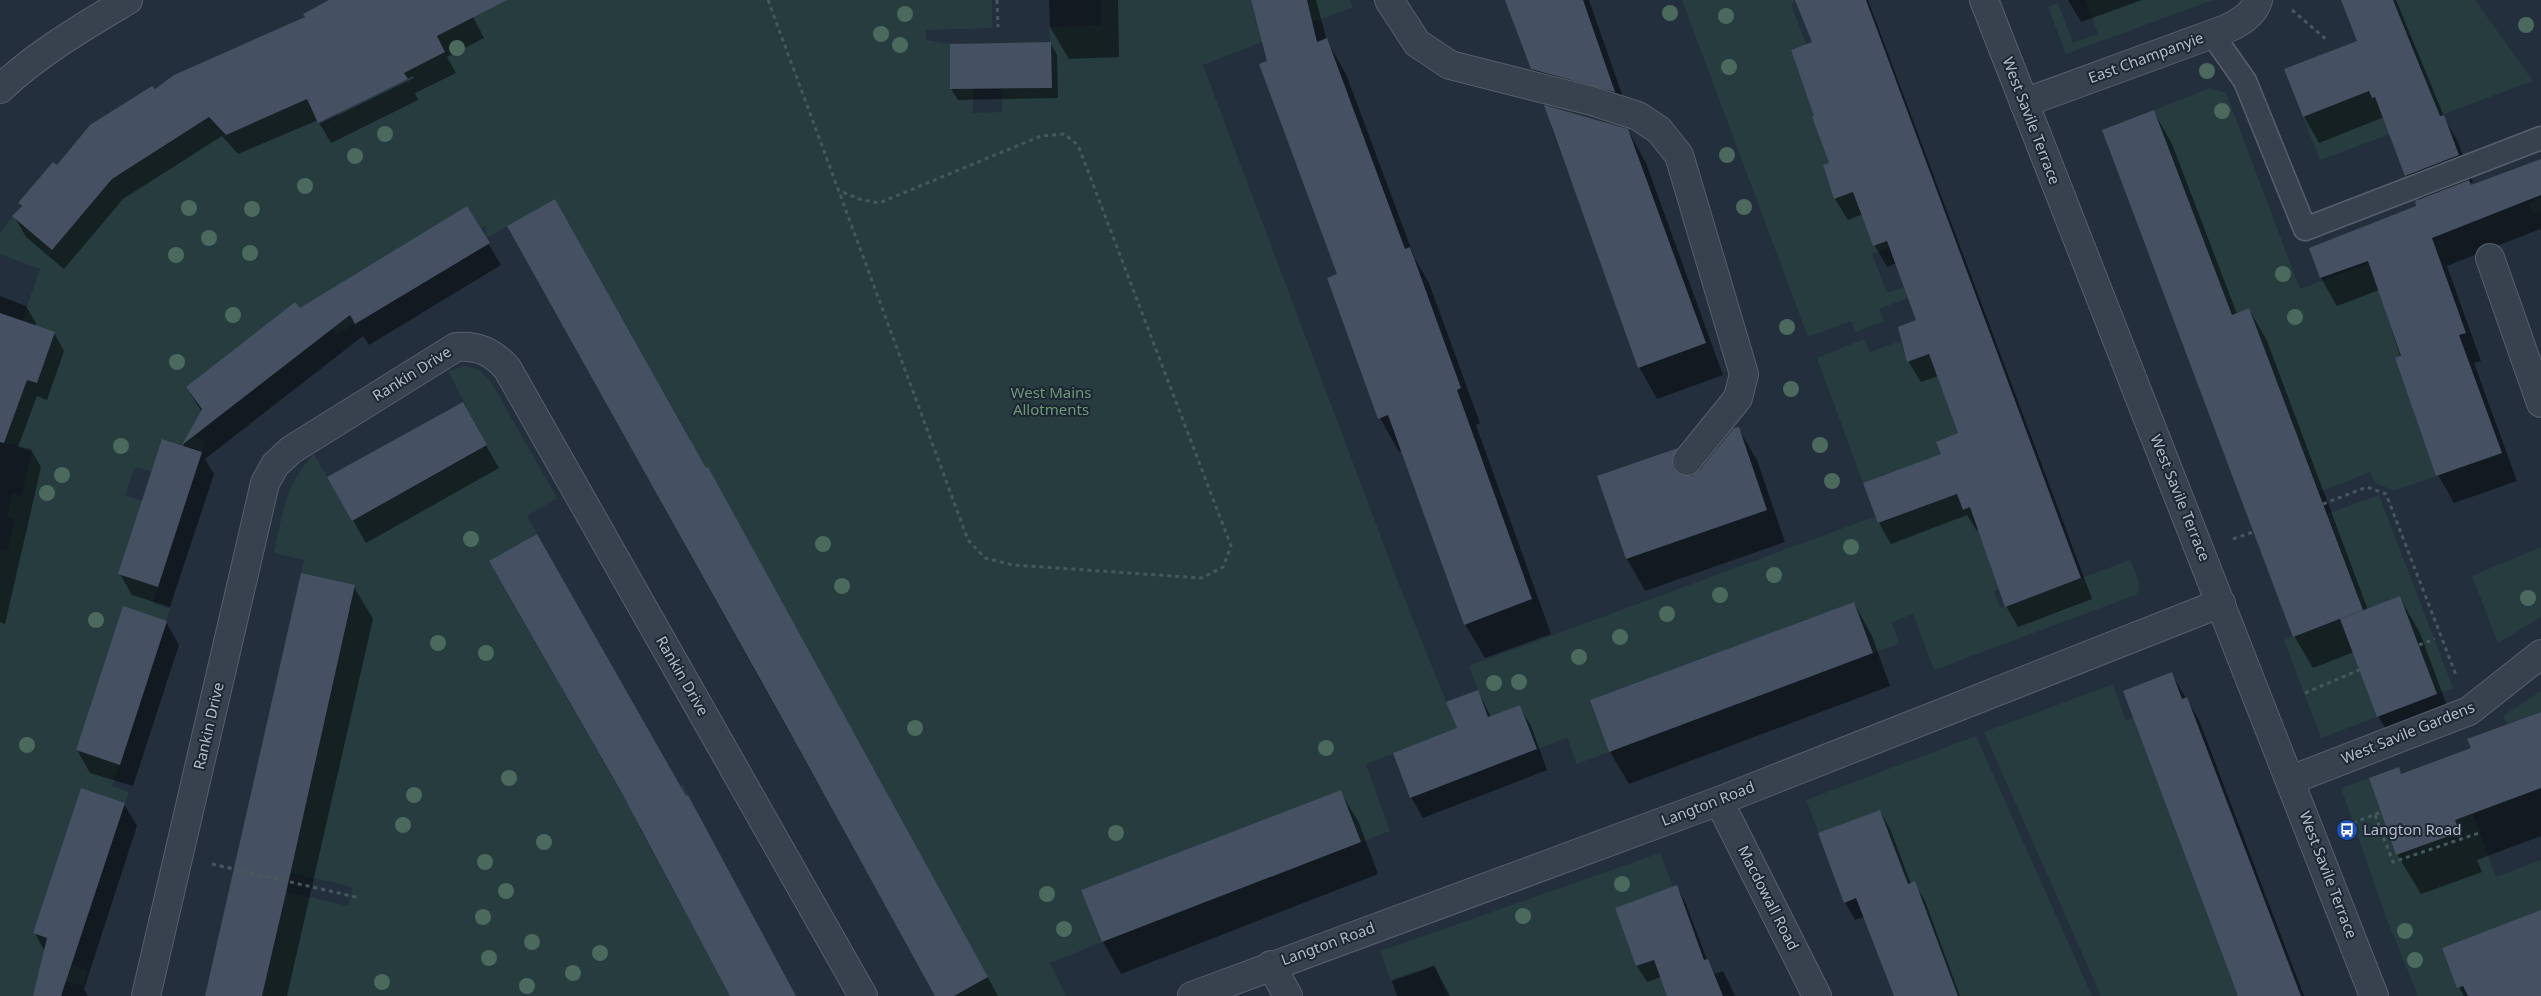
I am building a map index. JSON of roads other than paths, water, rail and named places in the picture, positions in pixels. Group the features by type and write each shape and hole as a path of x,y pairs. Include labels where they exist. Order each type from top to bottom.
{"street":[{"path":"0,89 16,74 75,31 128,0"},
{"path":"1389,0 1417,42 1450,65 1592,101 1638,116 1659,130 1680,155 1744,374 1738,398 1687,461"},
{"name":"West Savile Terrace","path":"1984,0 2374,996"},
{"name":"East Champanyie","path":"2024,103 2212,34 2241,22 2256,7 2271,3"},
{"path":"2490,258 2541,403"},
{"name":"Rankin Drive","path":"146,996 265,483 269,473 291,450 456,346 482,348 498,358 508,368 863,996"},
{"name":"Langton Road","path":"1192,996 1271,965 1719,801 2221,603"},
{"name":"West Savile Gardens","path":"2291,780 2469,711 2541,654"},
{"name":"Macdowall Road","path":"1719,801 1816,996"},
{"path":"1271,965 1288,996"}],"lane":[{"path":"2212,34 2249,88 2305,229 2541,138"}],"place":[{"name":"Langton Road","path":"2347,830"}],"park label":[{"name":"West Mains Allotments","path":"1051,402"}]}
